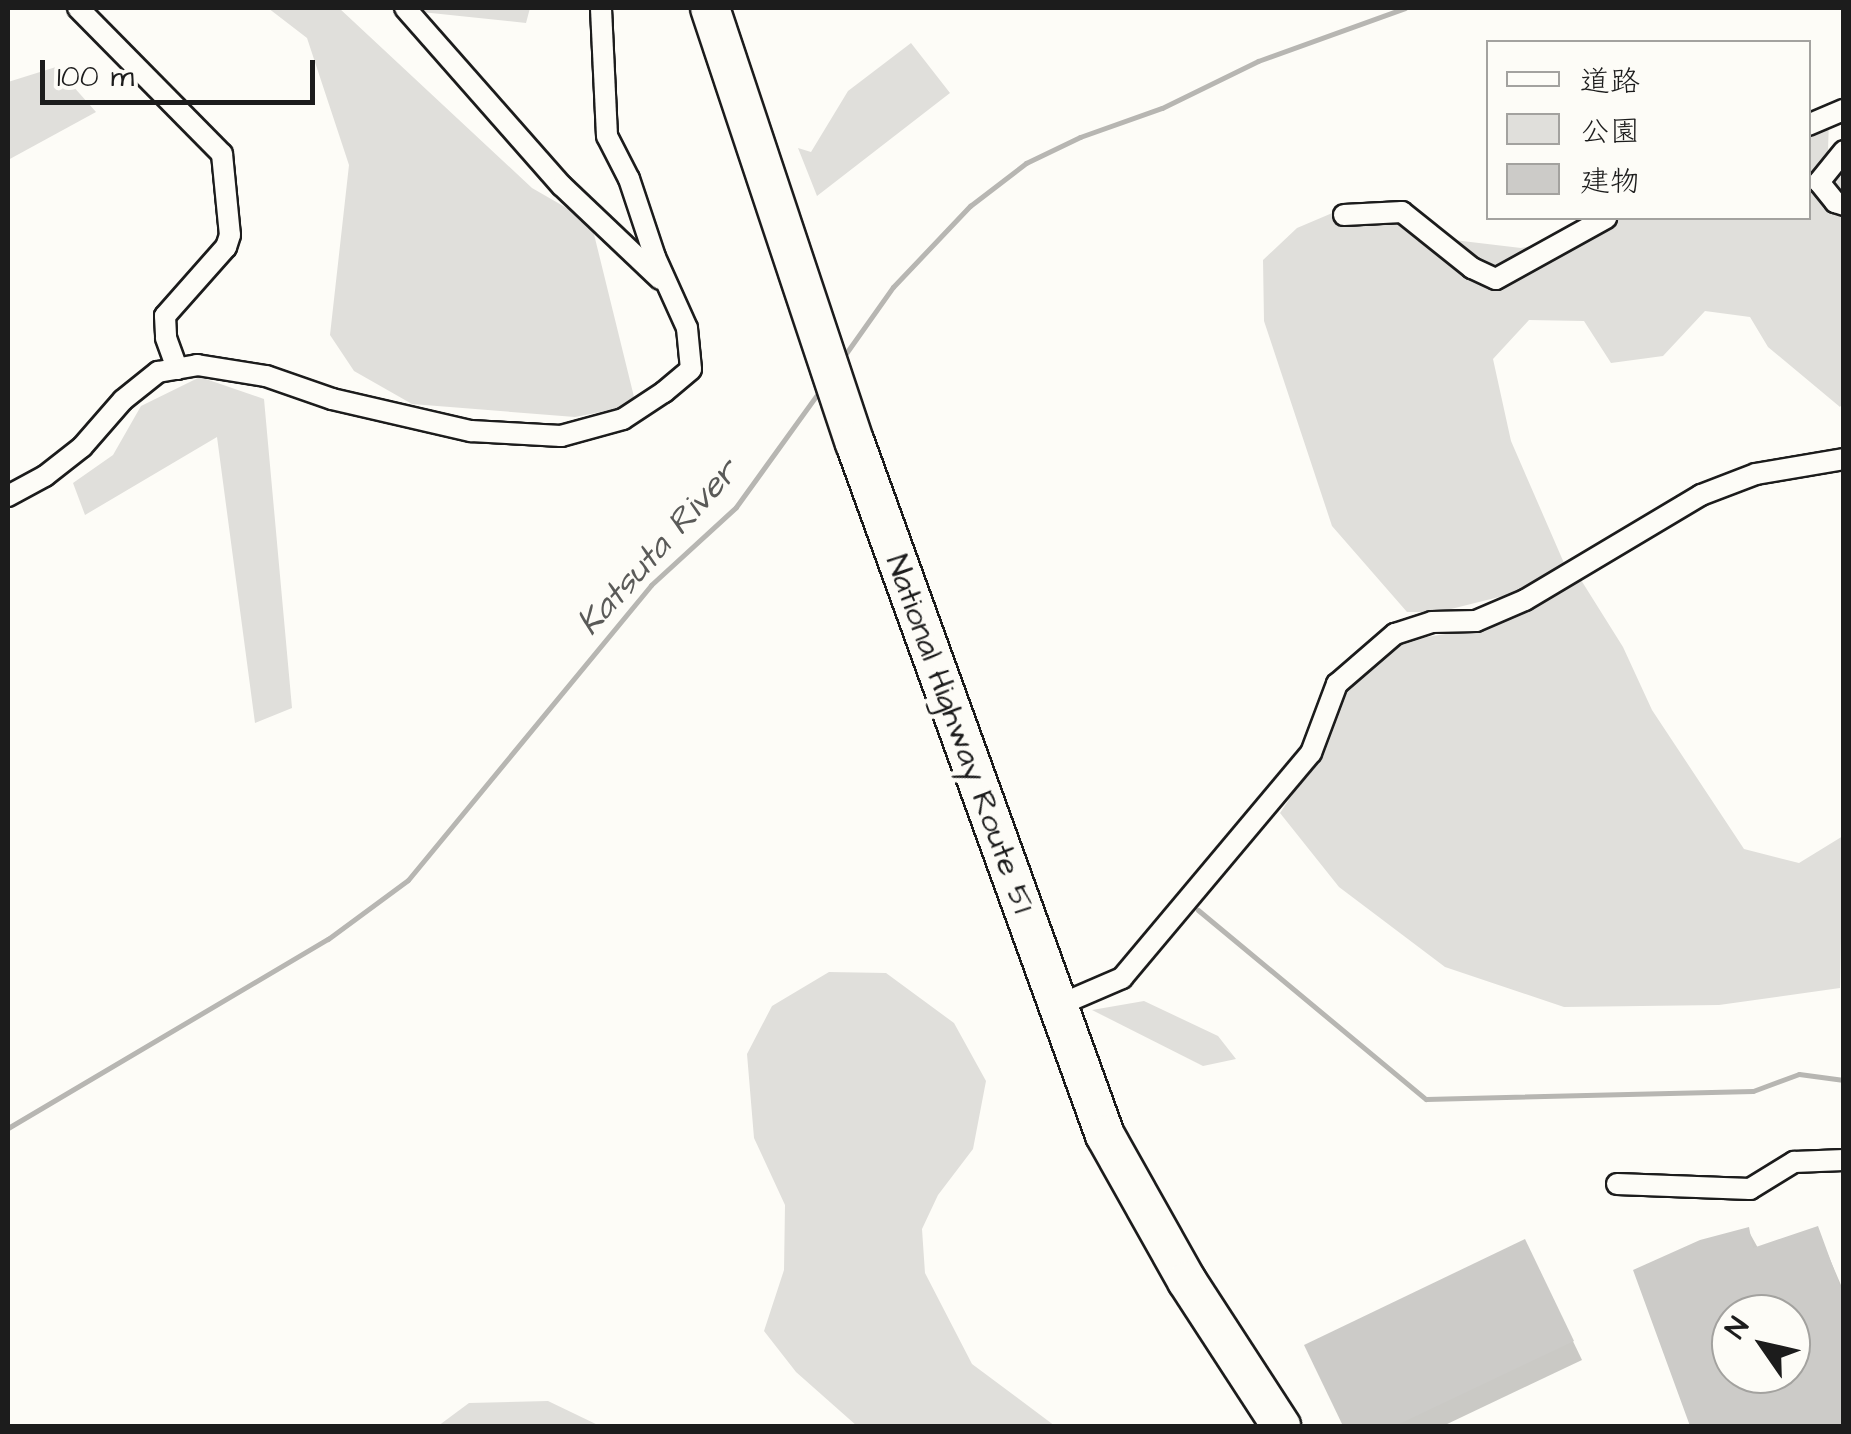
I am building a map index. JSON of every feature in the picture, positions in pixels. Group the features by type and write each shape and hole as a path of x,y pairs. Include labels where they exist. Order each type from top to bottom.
{"highway":[{"name":"National Highway Route 51","path":"710,8 855,443 1106,1136 1187,1281 1281,1426"}],"street":[{"path":"78,8 222,154 230,235 226,248 165,316 166,338 178,369"},
{"path":"404,8 562,186 668,287"},
{"path":"8,496 45,476 82,447 123,400 158,372 197,366 238,370 332,399 471,431 560,436 624,419 691,369 687,328 629,179 607,136 602,8"},
{"path":"1811,125 1844,110"},
{"path":"1844,151 1818,182 1834,202 1844,204"},
{"path":"1344,215 1402,212 1472,268 1496,279 1602,220"},
{"path":"1057,1006 1122,978 1312,753 1337,684 1395,634 1432,622 1476,621 1525,600 1702,496 1740,480 1805,463 1844,459"},
{"path":"1617,1184 1750,1189 1794,1162 1844,1160"}],"green space":[{"path":"268,8 339,8 532,188 591,222 636,405 575,417 412,404 354,371 330,335 349,165 307,38"},
{"path":"383,8 530,8 526,23"},
{"path":"911,43 950,93 817,196 798,148 811,152 848,91"},
{"path":"56,67 96,112 8,160 8,82"},
{"path":"1829,121 1827,178 1843,159 1840,407 1768,347 1750,317 1705,311 1663,356 1611,363 1584,321 1529,320 1493,359 1511,441 1564,563 1511,594 1439,612 1407,612 1332,526 1264,321 1263,260 1297,228 1337,211 1398,215 1437,238 1521,248 1593,233 1615,220 1811,220 1811,134"},
{"path":"200,377 264,399 292,708 255,723 217,437 85,515 73,483 113,455 141,406"},
{"path":"1581,580 1623,647 1652,710 1744,849 1799,863 1843,836 1840,988 1719,1005 1564,1007 1445,967 1339,887 1280,813 1327,743 1348,682 1401,641 1477,629"},
{"path":"829,972 886,973 954,1023 986,1081 973,1149 938,1195 922,1229 925,1273 972,1364 1055,1426 857,1426 796,1372 764,1331 784,1270 785,1205 754,1138 747,1054 772,1006"},
{"path":"1144,1001 1218,1036 1236,1059 1203,1066 1092,1010"},
{"path":"548,1401 600,1426 438,1426 469,1403"}],"building":[{"path":"1818,1226 1844,1297 1844,1426 1690,1426 1633,1270 1700,1240 1749,1227 1753,1248"},
{"path":"1525,1239 1574,1341 1395,1426 1343,1426 1304,1345"}],"waterway":[{"name":"Katsuta River","path":"842,359 893,287 970,206 1026,163 1080,137 1162,108 1258,61 1405,8"},
{"name":"Katsuta River","path":"8,1128 328,939 408,880 651,585 736,507 821,389"},
{"path":"1198,910 1426,1099 1753,1091 1799,1074 1844,1080"}]}
